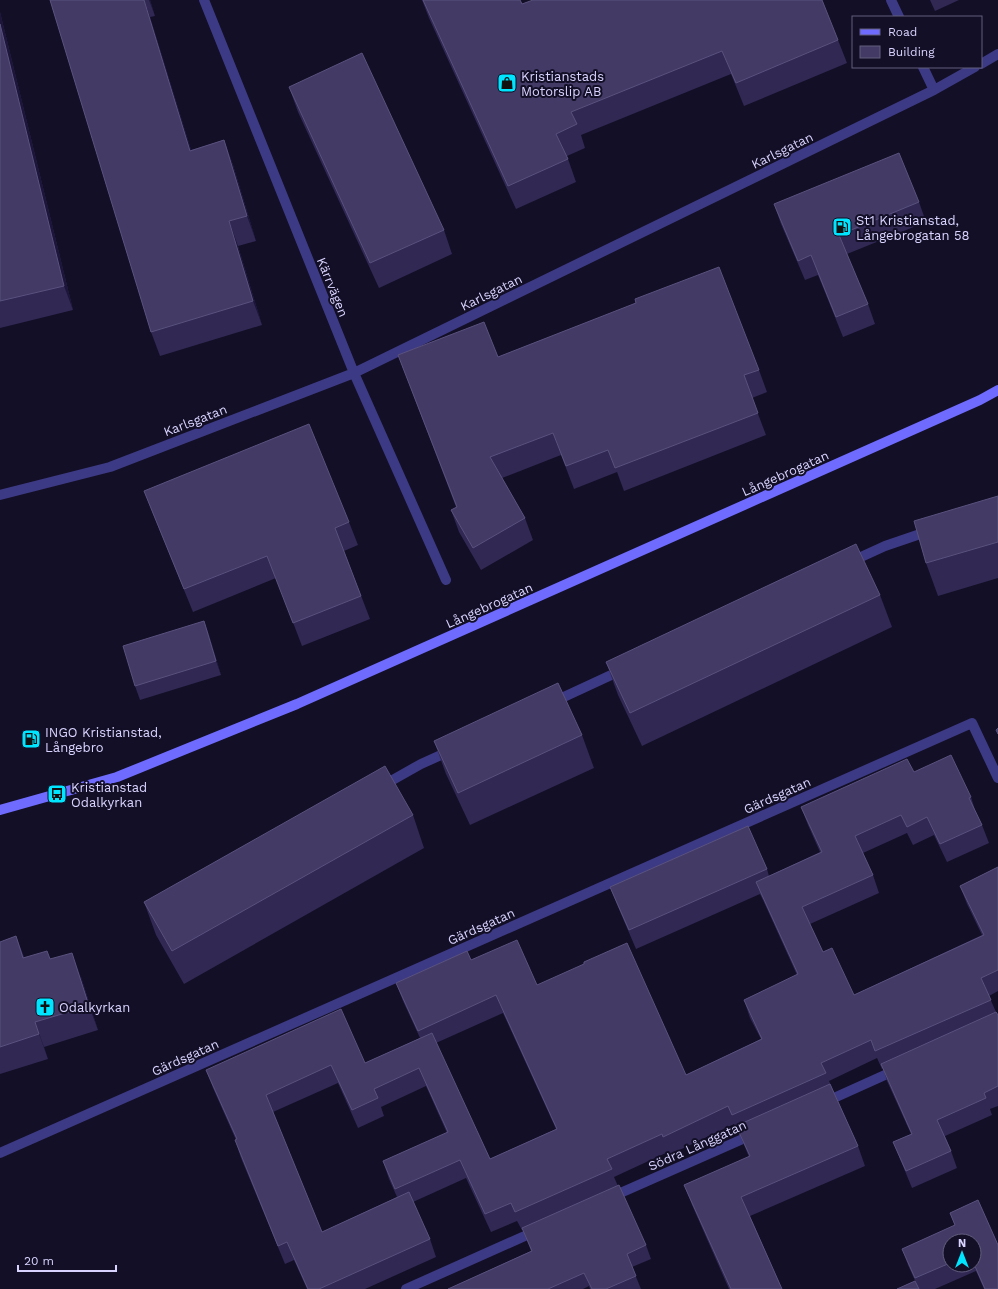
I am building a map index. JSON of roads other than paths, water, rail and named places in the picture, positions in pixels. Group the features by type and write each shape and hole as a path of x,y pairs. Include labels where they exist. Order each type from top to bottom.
{"main road":[{"name":"Långebrogatan","path":"0,810 118,777 298,704 980,400 998,390"},
{"name":"Långebrogatan","path":"980,400 998,397"}],"street":[{"name":"Kärrvägen","path":"204,0 354,373 446,580"},
{"path":"891,0 899,16"},
{"path":"982,63 998,54"},
{"path":"923,68 934,90"},
{"name":"Karlsgatan","path":"0,495 110,467 354,373 934,90 973,68"},
{"path":"842,566 885,546 938,529"},
{"path":"543,707 628,667"},
{"name":"Gärdsgatan","path":"0,1153 972,723 998,778"},
{"path":"374,790 421,764 464,744"},
{"path":"816,1106 903,1066"},
{"name":"Södra Långgatan","path":"599,1203 765,1128"},
{"path":"406,1289 542,1228"}],"place":[{"name":"Kristianstads Motorslip AB","path":"507,83"},
{"name":"St1 Kristianstad, Långebrogatan 58","path":"842,227"},
{"name":"INGO Kristianstad, Långebro","path":"31,739"},
{"name":"Kristianstad Odalkyrkan","path":"57,794"},
{"name":"Odalkyrkan","path":"45,1007"}]}
